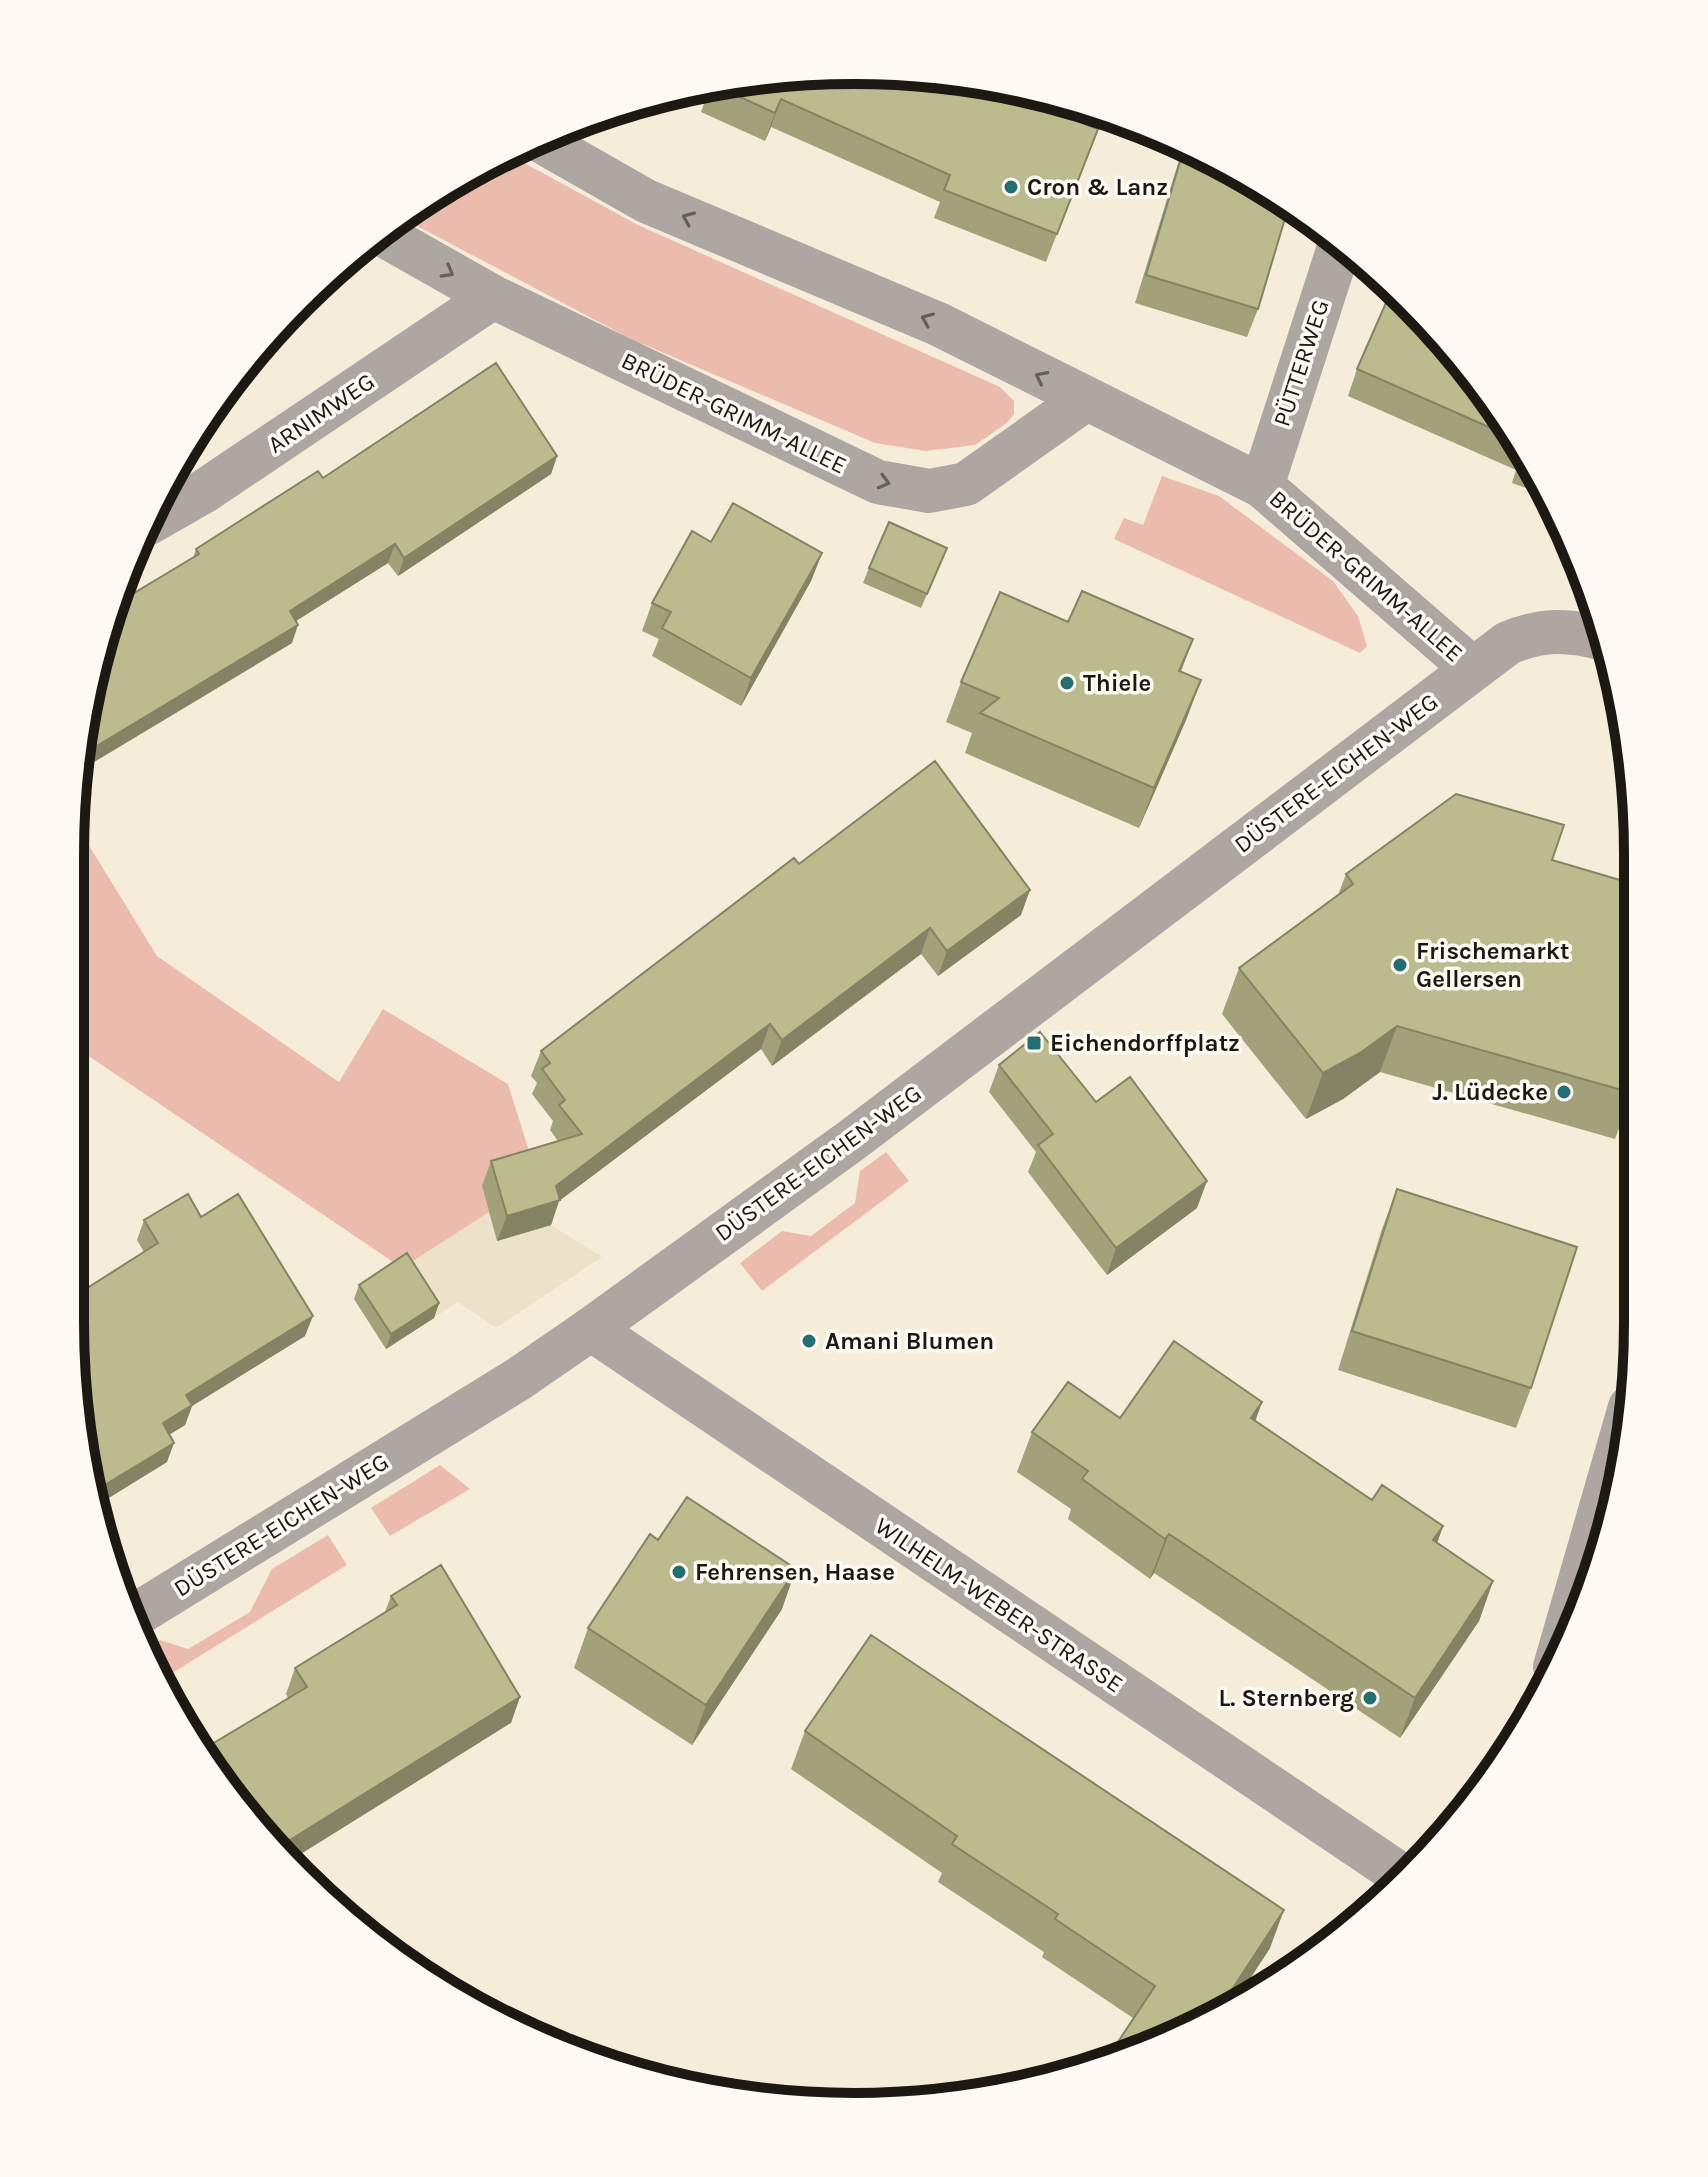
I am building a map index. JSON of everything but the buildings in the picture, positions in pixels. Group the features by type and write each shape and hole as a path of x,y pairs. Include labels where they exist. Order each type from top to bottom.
{"street":[{"name":"BRÜDER-GRIMM-ALLEE","path":"551,147 646,201 938,324 1262,486 1473,669"},
{"name":"BRÜDER-GRIMM-ALLEE","path":"391,239 493,297 878,482 929,491 966,484 1086,399"},
{"name":"PÜTTERWEG","path":"1262,486 1337,254"},
{"name":"ARNIMWEG","path":"162,515 203,492 493,297"},
{"path":"1473,669 1508,643 1532,633 1575,631 1592,636"},
{"name":"DÜSTERE-EICHEN-WEG","path":"141,1612 520,1378 591,1329 852,1140 1473,669"},
{"name":"WILHELM-WEBER-STRASSE","path":"591,1329 1394,1871"},
{"path":"1582,1574 1602,1504"}],"shaded area":[{"path":"519,160 638,225 1000,387 1014,401 1014,414 1007,423 975,445 926,451 875,443 631,339 413,224 469,187"},
{"path":"1162,476 1219,496 1333,581 1358,616 1367,646 1360,653 1114,539 1124,518 1143,525"},
{"path":"85,838 157,956 339,1082 383,1009 508,1084 535,1170 482,1186 489,1212 402,1268 84,1053"},
{"path":"886,1152 909,1181 762,1291 740,1263 782,1231 811,1236 855,1203 860,1171"},
{"path":"535,1170 551,1225 602,1257 496,1328 458,1302 386,1349 354,1299 482,1186"},
{"path":"440,1465 470,1489 390,1536 371,1508"},
{"path":"328,1535 347,1565 169,1675 154,1644 160,1640 188,1649 250,1612 272,1569"}],"place":[{"name":"Cron & Lanz","path":"1011,187"},
{"name":"Thiele","path":"1067,683"},
{"name":"Frischemarkt Gellersen","path":"1400,965"},
{"name":"Eichendorffplatz","path":"1034,1043"},
{"name":"J. Lüdecke","path":"1564,1092"},
{"name":"Amani Blumen","path":"809,1341"},
{"name":"Fehrensen, Haase","path":"679,1572"},
{"name":"L. Sternberg","path":"1370,1698"}]}
